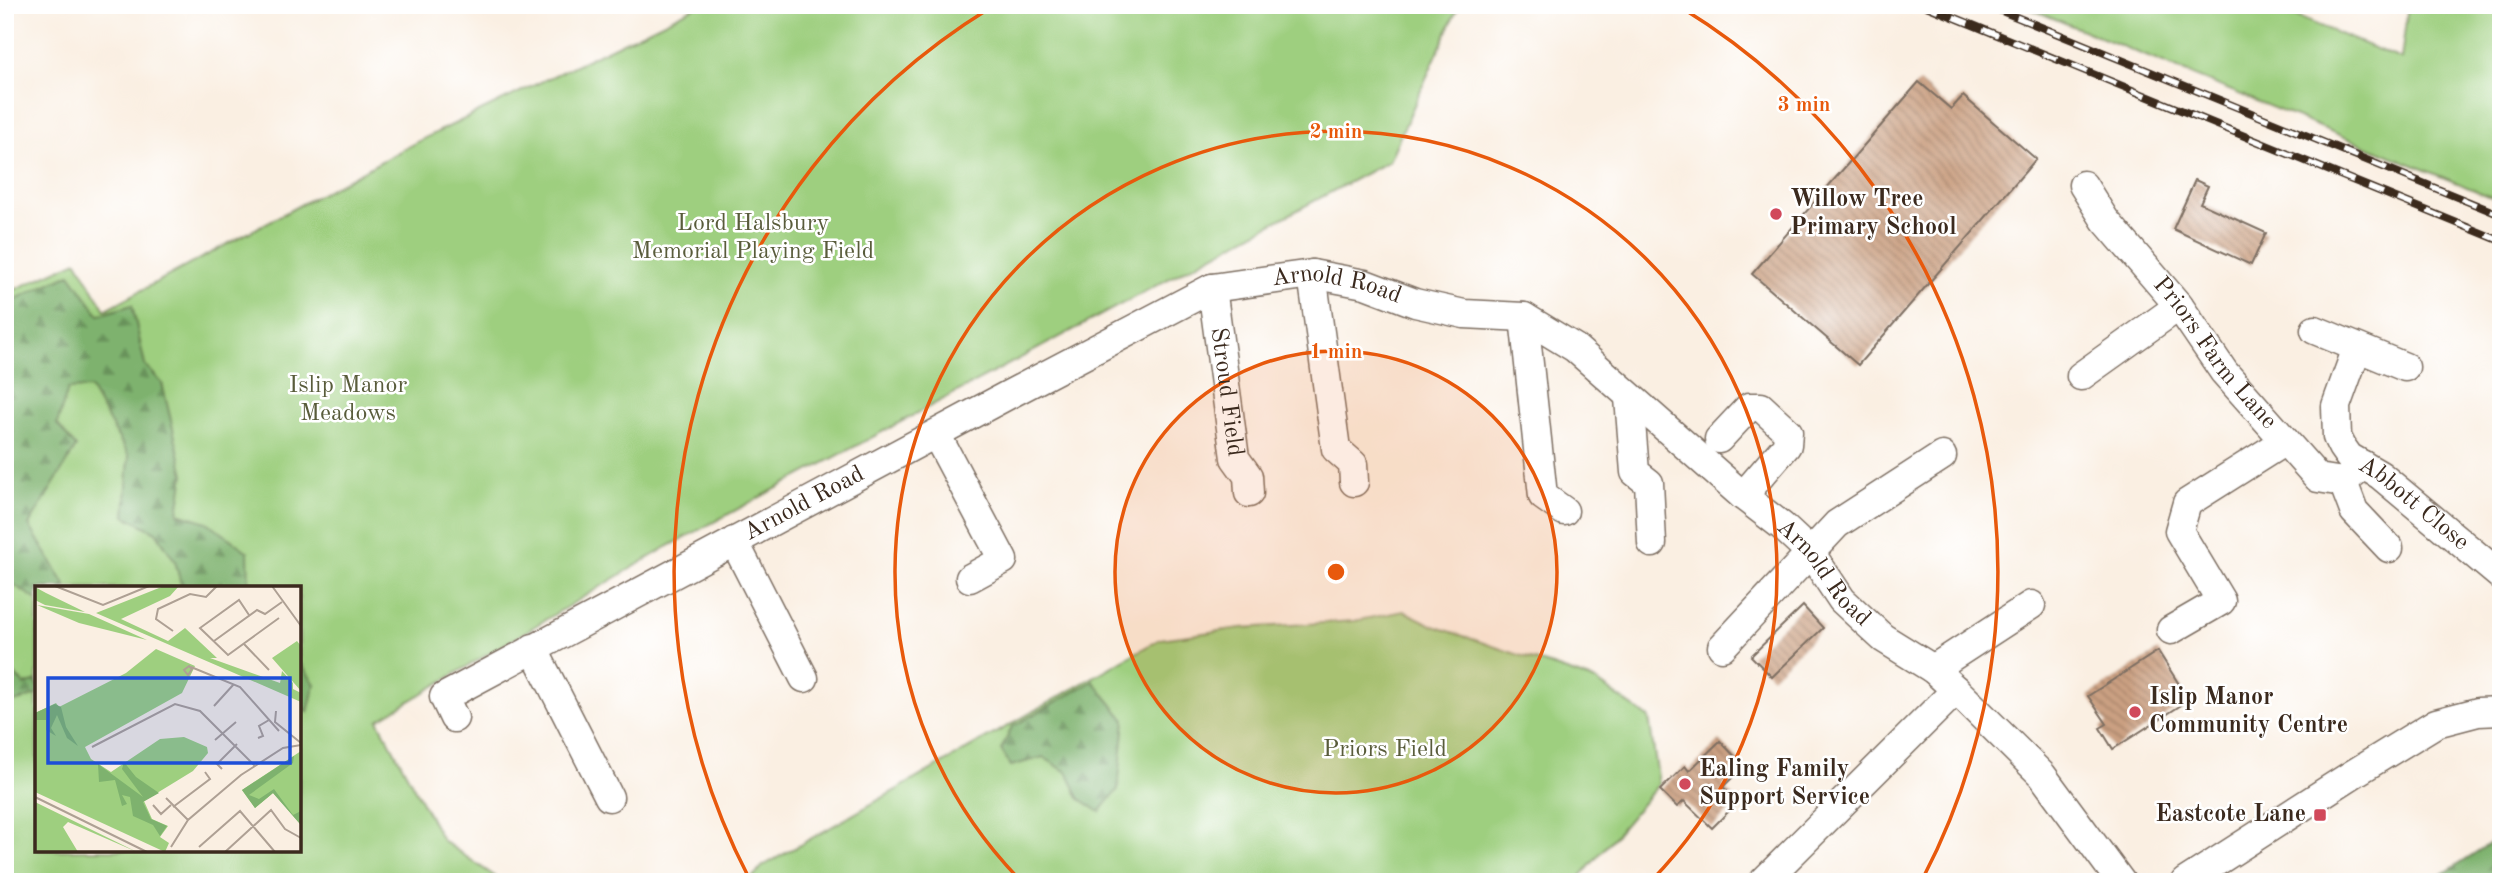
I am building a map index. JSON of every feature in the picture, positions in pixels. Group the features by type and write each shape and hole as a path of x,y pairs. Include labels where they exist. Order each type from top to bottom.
{"street":[{"name":"Priors Farm Lane","path":"2083,185 2105,220 2179,306 2224,372 2318,478 2353,474"},
{"path":"1312,274 1336,449 1353,464 1353,482"},
{"name":"Arnold Road","path":"454,718 444,698 533,648 1212,288 1312,274 1365,284 1415,303 1464,314 1524,317 1575,348 1629,398 1810,552 1842,600 1883,638 1933,669 1956,690 2042,775 2121,882"},
{"name":"Stroud Field","path":"1212,288 1235,458 1248,476 1250,493"},
{"path":"2081,376 2179,306"},
{"path":"1524,317 1543,496 1564,511"},
{"path":"2315,330 2404,367"},
{"name":"Abbott Close","path":"2357,348 2336,406 2335,421 2337,437 2348,457 2353,474 2395,487 2501,576"},
{"path":"1629,398 1635,472 1649,483 1652,543"},
{"path":"1719,439 1749,407 1761,407 1788,432 1787,445 1743,496"},
{"path":"936,434 1003,560 970,578"},
{"path":"2171,630 2221,601 2179,531 2187,503 2285,441"},
{"path":"1722,647 1837,524 1942,456"},
{"path":"2353,474 2354,511 2389,548"},
{"path":"734,541 804,678"},
{"path":"1933,669 2031,605"},
{"path":"533,648 609,797"},
{"path":"1763,882 1956,690"},
{"path":"2185,882 2436,723 2478,712 2501,711"}],"green space":[{"path":"699,5 1459,5 1389,161 667,547 378,720 442,840 503,882 5,882 5,294 77,261 105,310 417,142"},
{"path":"2021,5 2268,5 2401,59 2408,5 2492,5 2501,14 2501,201"},
{"path":"70,274 99,315 132,305 145,365 162,383 184,474 178,513 207,522 248,552 249,586 181,586 175,561 156,532 125,516 129,456 90,388 68,389 57,424 76,447 29,525 66,586 35,586 35,599 5,579 5,304"},
{"name":"Priors Field","path":"1404,611 1434,626 1596,681 1649,718 1659,784 1576,882 748,882 763,866 1160,639 1241,628 1354,621"},
{"path":"5,662 24,685 35,682 35,696 5,705"},
{"path":"301,665 315,684 308,712 301,705"},
{"path":"1093,681 1125,720 1118,789 1100,812 1079,798 1068,773 1043,757 1011,766 1001,750 1012,727"},
{"path":"2501,836 2501,882 2431,882"}],"building":[{"path":"1919,82 1951,109 1963,96 2036,159 1858,365 1752,274"},
{"path":"2195,180 2208,186 2200,203 2266,233 2251,265 2173,229"},
{"path":"1803,606 1823,628 1772,677 1751,656"},
{"name":"Islip Manor Community Centre","path":"2158,651 2189,700 2113,749 2100,728 2107,724 2088,696"},
{"name":"Ealing Family Support Service","path":"1720,741 1744,766 1723,787 1738,802 1712,828 1684,801 1677,807 1660,790 1685,766 1689,771"}],"railway":[{"path":"1924,5 2501,241"},
{"path":"1987,5 2501,215"}],"place":[{"name":"Willow Tree Primary School","path":"1776,214"},
{"name":"Islip Manor Community Centre","path":"2135,712"},
{"name":"Ealing Family Support Service","path":"1685,784"},
{"name":"Eastcote Lane","path":"2320,815"}],"park label":[{"name":"Lord Halsbury Memorial Playing Field","path":"753,238"},
{"name":"Islip Manor Meadows","path":"348,400"}]}
